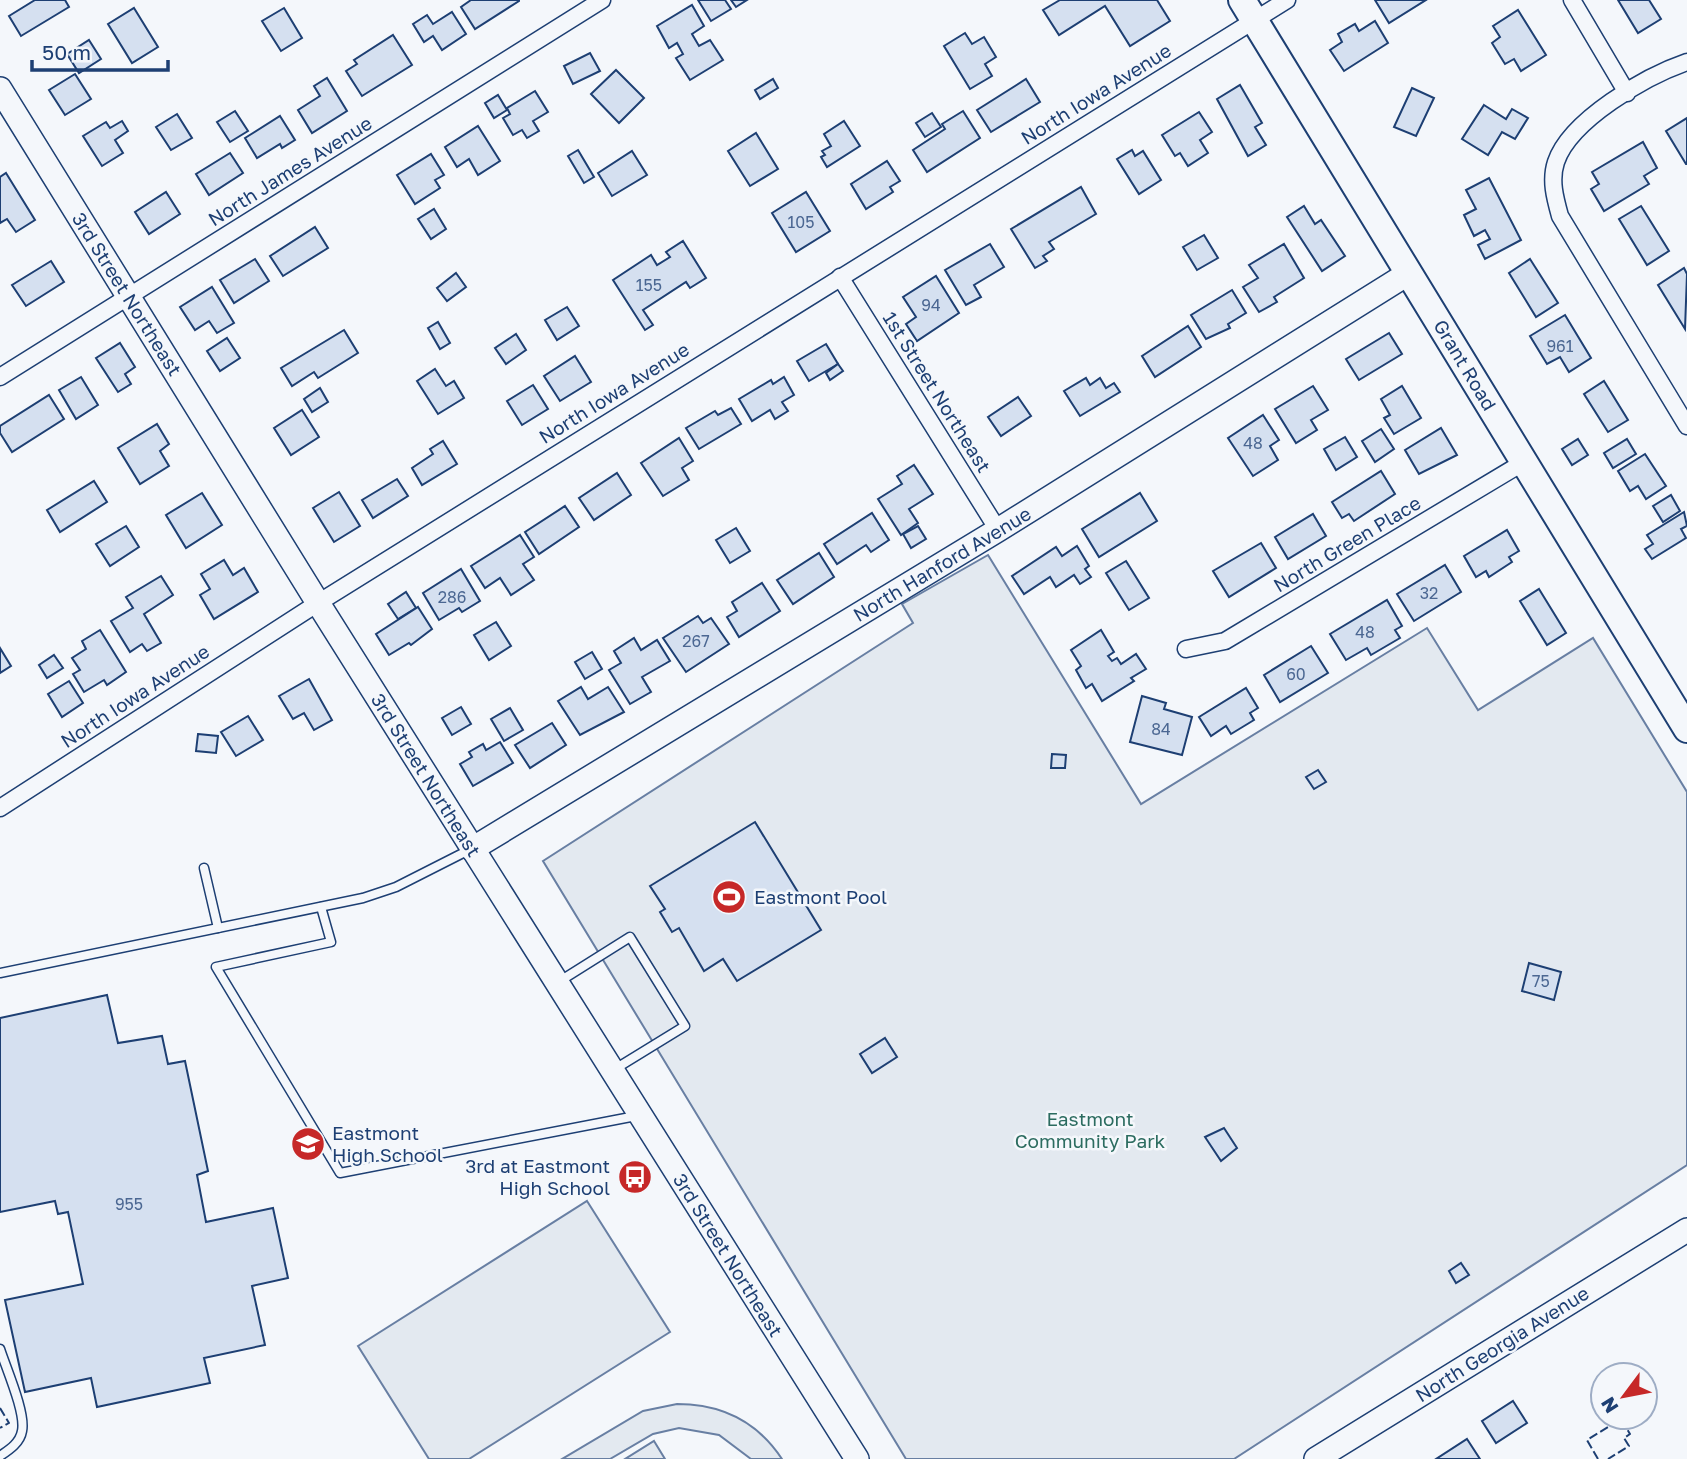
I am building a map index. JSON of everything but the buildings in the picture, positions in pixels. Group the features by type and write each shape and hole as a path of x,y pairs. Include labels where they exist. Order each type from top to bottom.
{"main road":[{"name":"Grant Road","path":"1248,10 1687,729"}],"street":[{"name":"North James Avenue","path":"0,377 602,0"},
{"name":"North Iowa Avenue","path":"0,808 318,603 840,277 1248,10 1287,0"},
{"path":"1572,0 1627,93"},
{"path":"1687,62 1627,93 1588,120 1567,140 1556,164 1553,190 1560,216 1687,426"},
{"name":"3rd Street Northeast","path":"0,89 318,603 857,1459"},
{"name":"North Hanford Avenue","path":"472,849 998,530 1409,273"},
{"name":"1st Street Northeast","path":"840,277 998,530"},
{"name":"North Green Place","path":"1186,649 1225,641 1524,462"},
{"name":"North Georgia Avenue","path":"1316,1459 1687,1230"}],"lane":[{"path":"0,973 321,906 396,887 472,849"},
{"path":"204,868 218,928"},
{"path":"321,906 331,942 216,967 340,1172 640,1116"},
{"path":"556,983 630,937 637,948 685,1026 612,1071"},
{"path":"0,1349 20,1415 22,1431 14,1447 0,1456"}],"green space":[{"name":"Eastmont Community Park","path":"988,555 1141,804 1427,628 1478,710 1593,638 1687,792 1687,1165 1234,1459 906,1459 543,861 913,623 902,604"},
{"path":"587,1201 670,1332 469,1459 429,1459 358,1346"},
{"path":"677,1404 709,1407 737,1417 761,1434 782,1459 751,1459 719,1435 679,1428 653,1434 610,1459 562,1459 643,1411"},
{"path":"654,1441 665,1459 625,1459"}],"fence":[{"path":"0,1408 9,1423 0,1428"},
{"path":"1598,1459 1587,1440 1621,1419 1630,1434 1624,1438 1629,1446 1608,1459"}],"place":[{"name":"Eastmont Pool","path":"729,897"},
{"name":"Eastmont High School","path":"308,1144"},
{"name":"3rd at Eastmont High School","path":"635,1177"}]}
